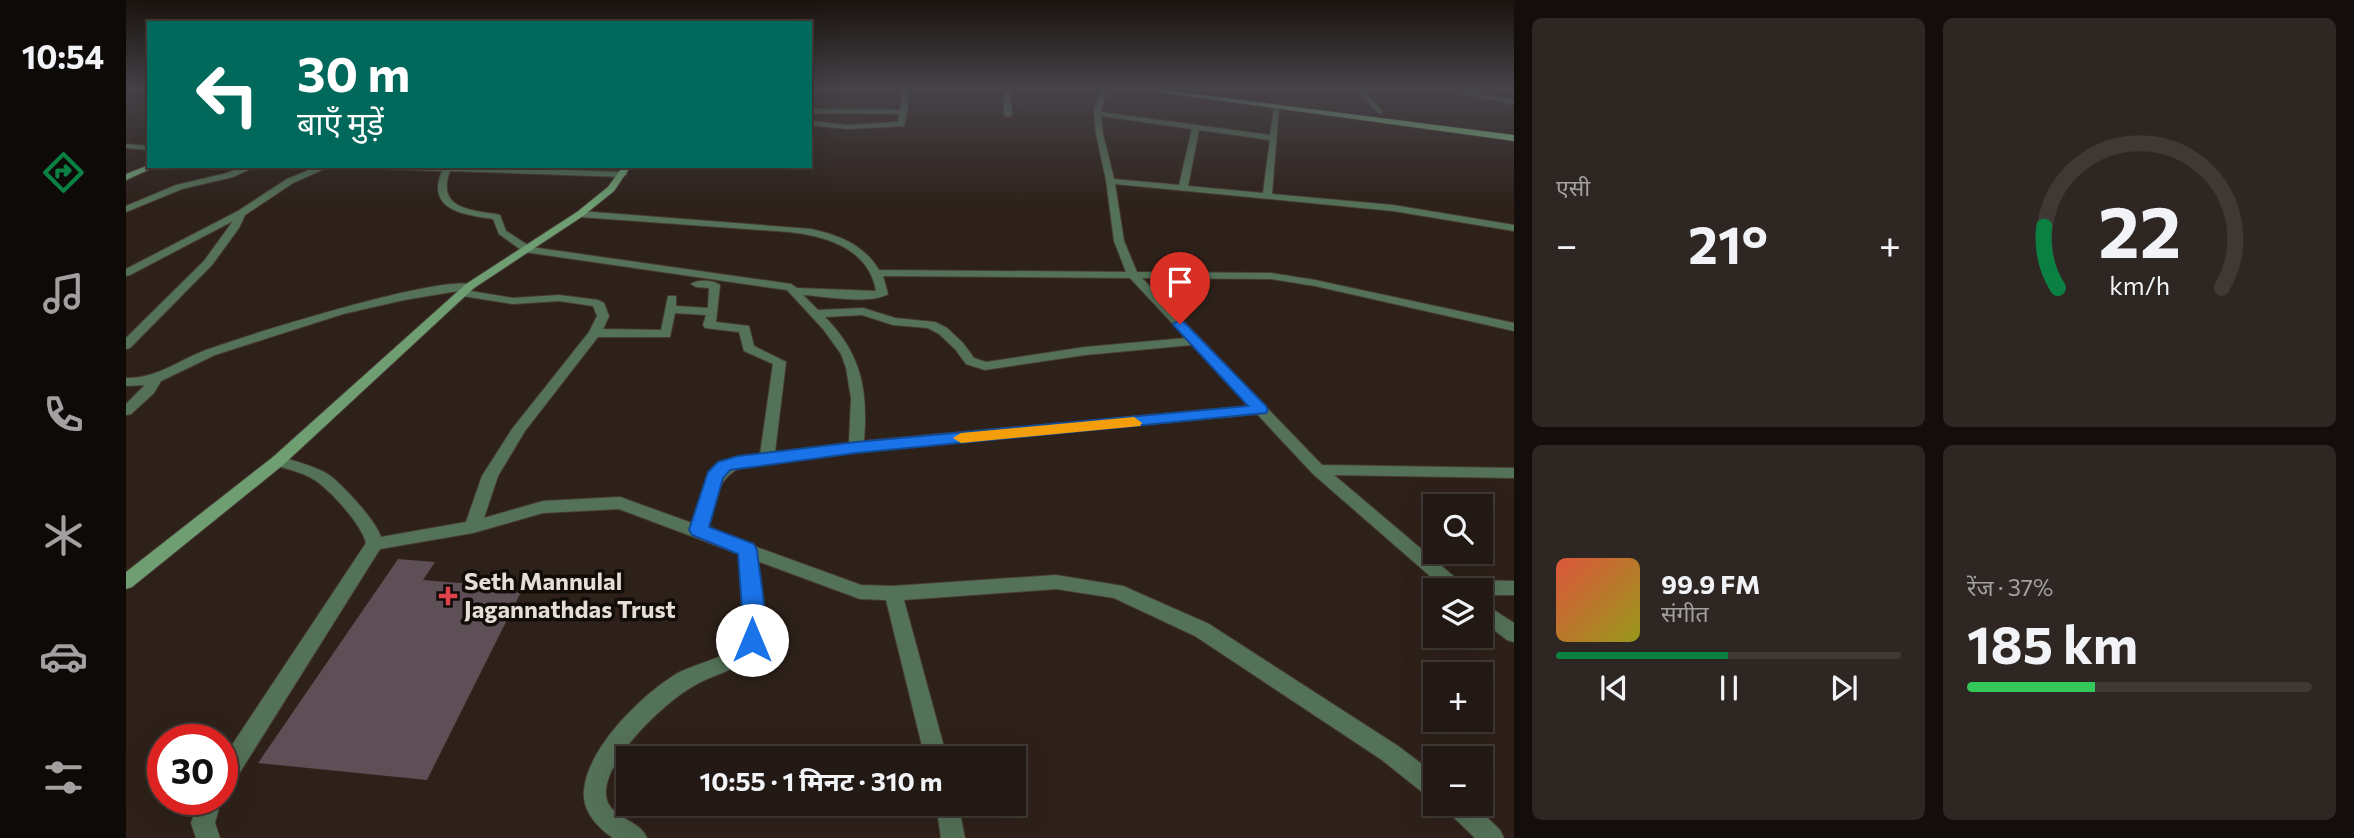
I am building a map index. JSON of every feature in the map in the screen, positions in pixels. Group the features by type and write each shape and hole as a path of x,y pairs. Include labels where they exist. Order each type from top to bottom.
{"main road":[{"path":"1468,128 1514,133"},
{"path":"1476,128 1514,133"},
{"path":"1483,128 1514,133"}],"street":[{"path":"1099,128 1120,246 1133,275 1318,470 1444,578"},
{"path":"1183,187 1196,128"},
{"path":"1197,128 1272,138"},
{"path":"1267,196 1274,128"},
{"path":"126,146 147,148"},
{"path":"126,177 148,168"},
{"path":"126,209 179,187 248,168"},
{"path":"126,273 241,213 290,181 322,168"},
{"path":"625,170 448,168 442,185 444,199 454,209 497,217 502,232 528,250 690,274 772,282 790,287 800,302 829,327 846,352 857,380 861,406 856,447"},
{"path":"126,582 278,461 466,290 580,214 611,189 625,170"},
{"path":"1110,181 1393,208 1514,228"},
{"path":"126,345 158,316 226,241 241,213"},
{"path":"580,214 831,236 851,246 870,261 878,273 882,294 876,296 793,291"},
{"path":"878,273 1271,276 1315,283 1514,327"},
{"path":"690,274 691,284 715,285 709,325 745,329 748,348 780,362 767,458"},
{"path":"126,382 155,379 207,354 379,300 433,289 466,290 513,301 559,298 598,303 603,316 595,333 519,429 490,477 473,527"},
{"path":"595,333 666,334 671,303 713,312"},
{"path":"814,314 863,312 893,321 931,325 951,338 970,361 985,366 1085,351 1195,341"},
{"path":"126,411 144,395 155,379"},
{"path":"698,530 715,476 724,466 856,447 1261,410"},
{"path":"278,461 305,469 324,479 370,527 375,544"},
{"path":"1318,470 1514,473"},
{"path":"238,755 375,544 473,527 542,507 620,503 860,592 893,593 1056,582 1116,590 1202,630 1390,753 1423,779"},
{"path":"635,838 614,825 597,807 595,787 601,765 642,713 682,681 740,653 752,640 754,623 747,550"},
{"path":"1493,587 1514,587"},
{"path":"893,593 933,746"},
{"path":"1493,618 1514,634"},
{"path":"205,815 203,823 208,838"},
{"path":"949,816 953,838"},
{"path":"1469,816 1492,838"}],"building":[{"path":"398,559 435,562 423,580 523,588 427,780 258,763"}],"slow traffic":[{"path":"961,438 1134,423"}],"place":[{"name":"Seth Mannulal Jagannathdas Trust","path":"448,596"}],"route":[{"path":"752,640 754,623 747,550 698,530 715,476 724,466 738,461 856,447 1261,410 1180,324"}]}
